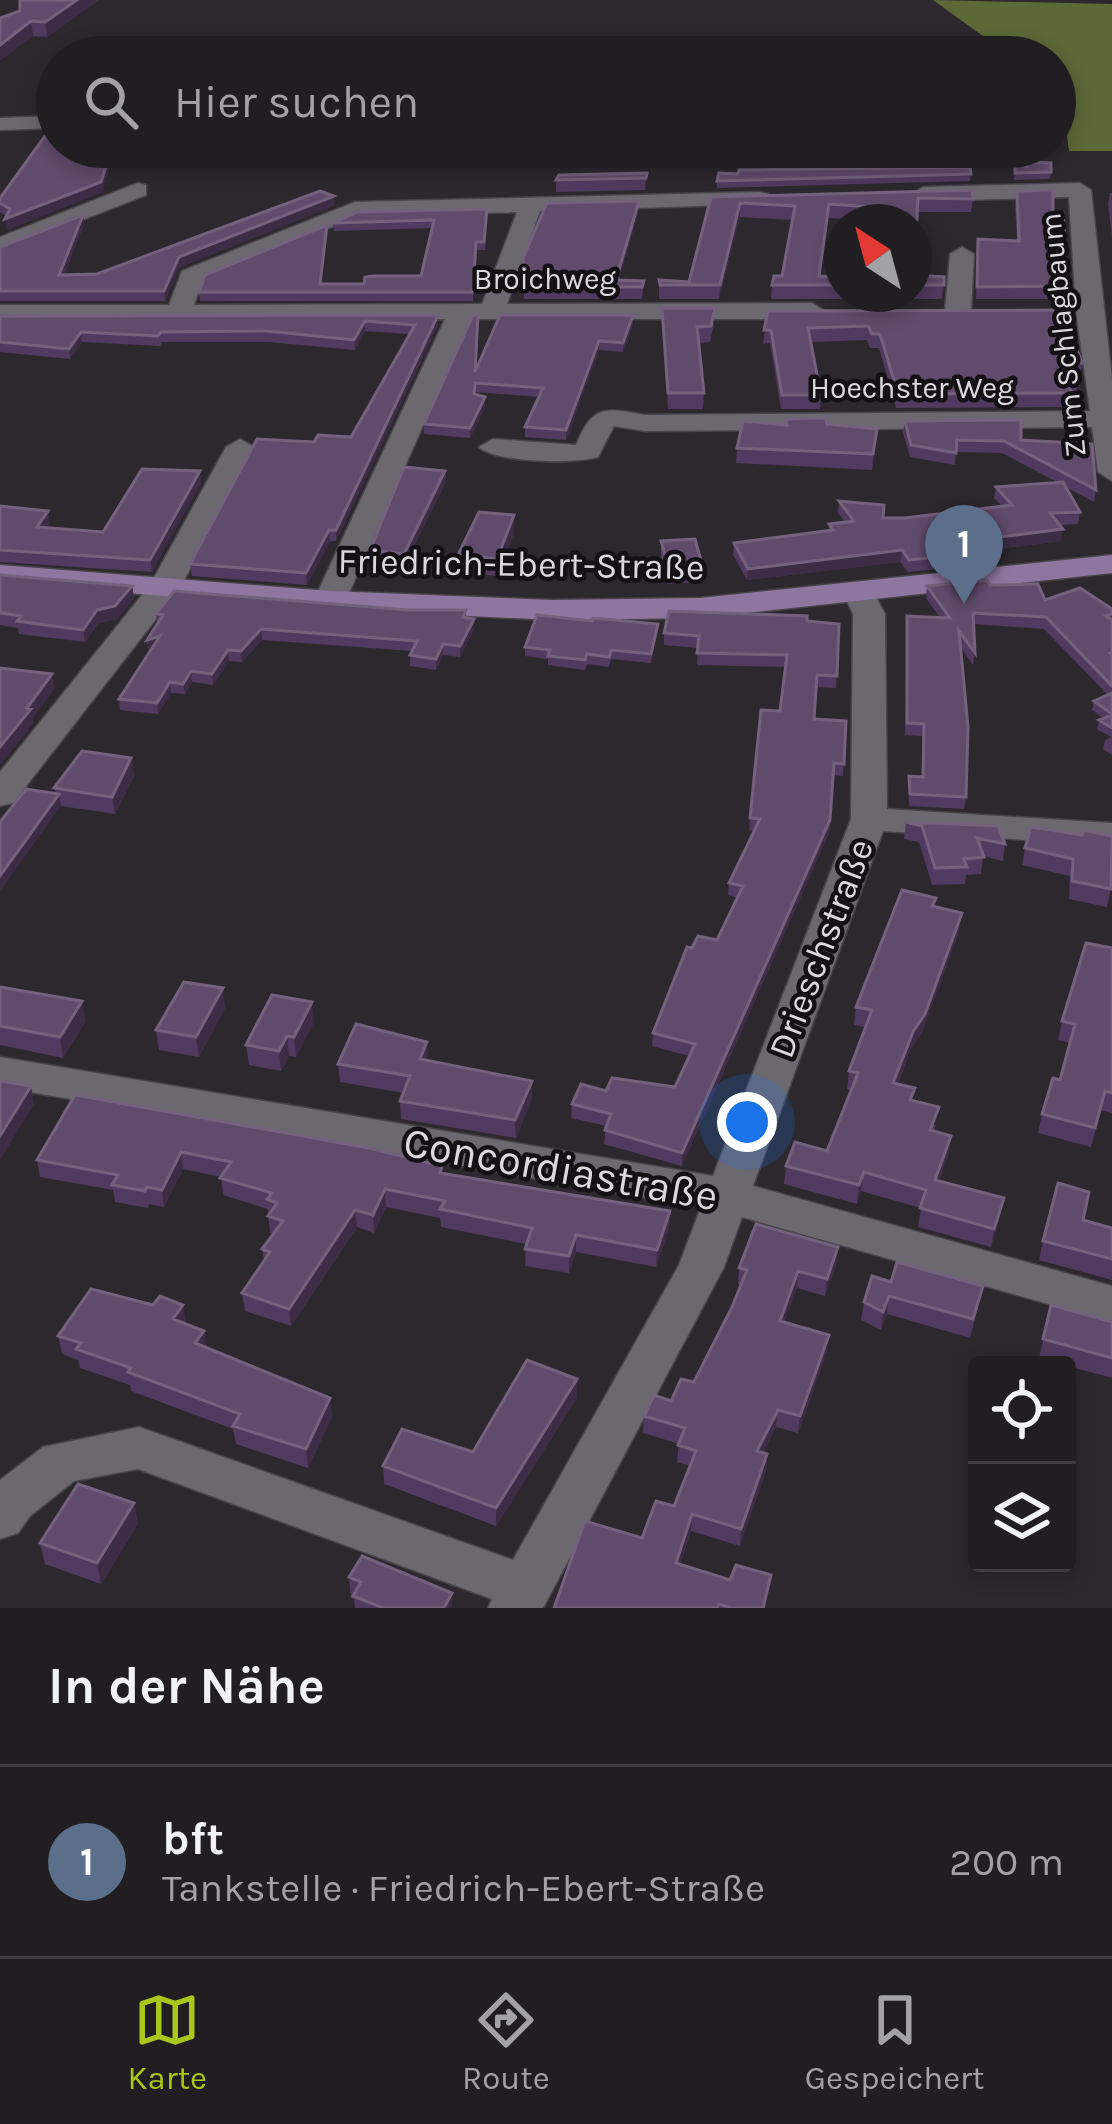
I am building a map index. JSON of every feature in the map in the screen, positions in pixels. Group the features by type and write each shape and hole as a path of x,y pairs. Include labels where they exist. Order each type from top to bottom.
{"main road":[{"name":"Friedrich-Ebert-Straße","path":"0,574 330,600 552,610 700,608 1112,563"}],"street":[{"path":"0,124 36,123"},
{"path":"0,245 138,190"},
{"name":"Zum Schlagbaum","path":"889,195 1080,190 1078,310 1106,419 1112,472"},
{"path":"178,314 191,276 355,209 794,198"},
{"path":"491,312 531,205"},
{"path":"958,311 962,254"},
{"name":"Broichweg","path":"0,313 824,311"},
{"path":"330,600 461,312"},
{"name":"Hoechster Weg","path":"493,447 578,454 588,451 598,425 609,417 645,423 1106,419"},
{"path":"0,795 164,588 239,447"},
{"name":"Drieschstraße","path":"520,1598 700,1267 869,819 869,614 858,591"},
{"path":"869,819 1112,834"},
{"name":"Concordiastraße","path":"0,1072 725,1195 1112,1304"},
{"path":"0,1517 12,1500 62,1462 139,1448 520,1598"}],"green space":[{"path":"933,0 1112,4 1112,151 1076,151 1076,36 983,36"}],"building":[{"path":"20,0 77,0 45,22 31,21 0,45 0,18 20,11"},
{"path":"36,148 36,168 105,168 101,182 5,219 10,209 0,198"},
{"path":"970,168 971,174 717,181 719,173 738,174 739,170"},
{"path":"1015,168 1051,168 1051,172 1015,173"},
{"path":"647,173 646,178 556,180 559,175"},
{"path":"972,190 973,199 918,198 918,204 824,204 819,276 824,276 824,285 772,285 774,276 782,276 795,206 740,203 720,285 660,285 659,280 689,282 711,197"},
{"path":"1053,190 1053,213 1063,213 1067,266 1059,265 1060,286 977,287 978,239 1019,241 1017,191"},
{"path":"320,191 334,196 179,257 164,291 0,291 0,247 83,215 59,275 97,274"},
{"path":"639,201 616,280 644,281 642,287 524,287 523,258 547,203"},
{"path":"487,209 484,242 476,242 473,292 199,292 205,275 327,225 320,284 364,284 365,277 374,276 421,276 434,220 333,223 358,212"},
{"path":"932,276 944,277 944,285 932,285"},
{"path":"662,308 715,308 711,326 697,327 704,393 668,393"},
{"path":"1062,310 1082,363 1069,363 1078,384 1068,384 1072,393 898,394 880,334 872,334 868,326 808,328 821,395 782,395 771,330 764,330 768,311"},
{"path":"438,315 336,530 329,530 306,573 190,564 257,439 314,442 318,435 351,437 415,325 365,321 354,340 267,331 161,332 158,336 81,332 69,349 0,342 0,316"},
{"path":"473,315 478,315 475,372 500,315 633,315 623,343 599,341 566,430 525,427 543,388 475,383 474,394 485,397 470,428 424,424"},
{"path":"826,418 827,424 877,429 873,454 737,448 743,421 787,425 786,419"},
{"path":"1021,420 1021,440 1092,444 1096,490 1004,441 957,440 956,453 911,445 905,421"},
{"path":"404,467 445,471 404,554 370,550"},
{"path":"142,469 200,471 150,560 0,550 0,506 48,511 37,527 103,532"},
{"path":"1063,482 1080,512 1050,513 1063,529 960,542 968,554 909,560 902,550 748,569 734,543 833,530 829,524 854,521 839,501 884,505 883,518 905,518 1012,505 996,487"},
{"path":"479,512 514,515 497,559 458,555"},
{"path":"695,539 702,564 668,566 661,541"},
{"path":"0,575 132,586 115,606 97,610 83,630 17,621 21,616 0,613"},
{"path":"987,580 990,585 1038,584 1045,600 1080,588 1112,609 1106,616 1112,620 1112,686 1046,617 973,613 975,653 959,631 968,727 966,797 910,794 909,776 923,777 924,724 907,723 907,616 950,618 927,586"},
{"path":"174,591 408,610 466,610 463,617 474,619 460,646 443,644 436,659 410,655 417,641 261,629 241,651 228,650 212,674 191,671 183,684 170,682 157,703 119,699 160,636 147,640 163,615 156,614"},
{"path":"669,611 807,616 807,621 839,624 837,676 817,675 814,719 846,721 844,764 834,763 830,820 682,1153 605,1130 611,1114 572,1104 581,1084 606,1091 612,1078 675,1087 695,1044 653,1033 687,947 692,948 698,936 717,940 743,886 729,883 760,819 750,818 761,710 780,711 787,655 697,653 699,636 664,633"},
{"path":"537,615 658,624 651,654 611,650 609,657 587,654 585,660 548,656 550,650 525,647"},
{"path":"0,668 52,674 0,747"},
{"path":"1112,693 1112,714 1094,701"},
{"path":"82,751 131,758 112,797 54,788"},
{"path":"26,789 59,794 0,876 0,822"},
{"path":"906,822 998,826 1005,844 977,838 984,857 964,859 967,867 935,868 922,826"},
{"path":"1031,827 1112,836 1111,889 1072,881 1073,859 1025,848"},
{"path":"902,890 936,898 932,906 962,913 925,1014 893,1083 915,1088 910,1100 939,1107 930,1130 951,1136 935,1180 1004,1198 994,1229 920,1208 926,1190 864,1172 859,1185 786,1166 795,1142 827,1151 858,1073 849,1071 872,1010 856,1007"},
{"path":"1086,943 1112,948 1112,1093 1105,1091 1095,1128 1042,1114 1053,1078 1060,1080 1075,1024 1062,1021"},
{"path":"184,982 223,988 196,1037 156,1030"},
{"path":"0,987 82,1001 60,1037 0,1026"},
{"path":"272,995 312,1002 294,1037 287,1036 279,1051 246,1045"},
{"path":"356,1024 427,1042 420,1059 532,1081 515,1120 400,1101 410,1076 338,1064"},
{"path":"0,1081 31,1086 0,1136"},
{"path":"75,1095 369,1148 442,1166 440,1173 670,1211 657,1250 576,1235 569,1256 525,1249 532,1228 440,1209 445,1201 385,1189 373,1215 355,1210 289,1309 242,1293 270,1252 262,1249 283,1221 268,1216 277,1203 267,1199 272,1193 220,1178 231,1162 181,1152 162,1190 147,1187 145,1191 112,1185 118,1175 37,1160"},
{"path":"1058,1183 1089,1192 1083,1220 1112,1228 1112,1259 1043,1241"},
{"path":"756,1224 838,1247 827,1279 798,1271 780,1321 829,1335 800,1416 778,1410 757,1451 767,1454 741,1529 692,1514 676,1563 730,1580 736,1565 771,1575 763,1608 719,1604 717,1608 554,1608 585,1521 642,1538 656,1501 674,1506 696,1451 678,1445 685,1428 644,1416 654,1395 671,1401 681,1379 694,1382 747,1270 739,1268"},
{"path":"897,1262 983,1286 973,1319 889,1296 883,1312 864,1302 872,1276 891,1282"},
{"path":"91,1289 153,1305 160,1296 183,1305 173,1319 204,1331 195,1343 330,1398 306,1449 233,1426 240,1414 128,1372 131,1368 76,1349 81,1343 58,1336"},
{"path":"1051,1305 1112,1322 1112,1358 1043,1339"},
{"path":"527,1360 577,1379 496,1508 383,1466 402,1429 473,1452"},
{"path":"78,1484 134,1503 97,1563 40,1543"},
{"path":"362,1556 452,1593 444,1608 383,1608 353,1596 361,1582 349,1577"}],"place":[{"name":"bft","path":"964,604"}]}
